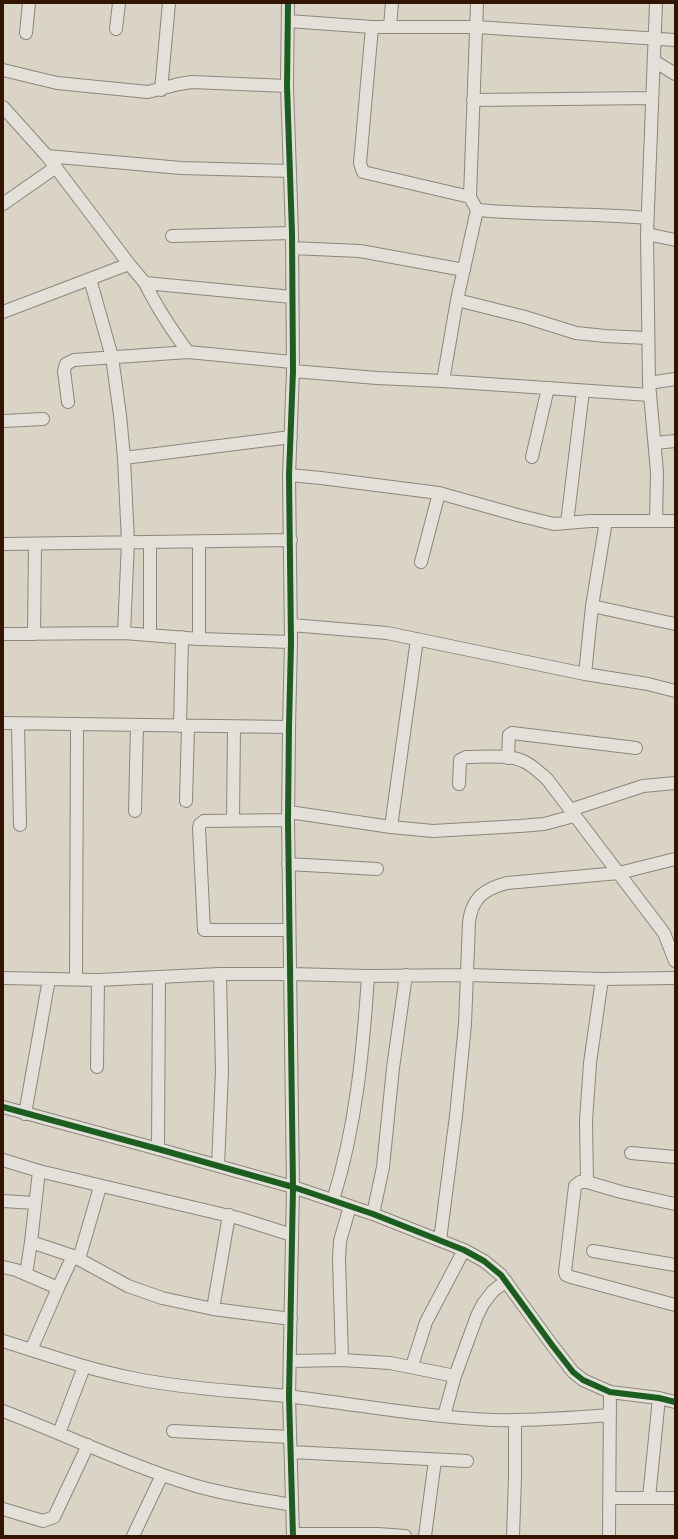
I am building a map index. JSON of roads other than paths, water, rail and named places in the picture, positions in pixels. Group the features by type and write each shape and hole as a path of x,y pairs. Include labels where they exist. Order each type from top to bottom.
{"street":[{"path":"26,33 29,3"},
{"path":"116,29 119,3"},
{"path":"161,90 169,3"},
{"path":"288,3 287,86 292,233 293,367 290,475 291,642 288,727 288,864 293,1187 289,1397 293,1535 378,1534 405,1536"},
{"path":"390,26 392,3"},
{"path":"442,381 457,300 477,210 470,197 477,3"},
{"path":"656,3 647,218 650,389 658,483 656,521"},
{"path":"288,21 372,27 476,27 675,40"},
{"path":"372,27 360,163 363,172 470,197"},
{"path":"654,60 675,74"},
{"path":"3,70 57,83 148,92 192,82 287,86"},
{"path":"473,100 652,98"},
{"path":"6,115 56,167 145,283 166,322 188,352"},
{"path":"47,156 181,168 290,171"},
{"path":"3,204 56,167"},
{"path":"477,210 508,213 591,214 647,218"},
{"path":"172,236 292,233"},
{"path":"647,234 675,240"},
{"path":"292,248 360,251 464,270"},
{"path":"3,312 129,264"},
{"path":"90,279 112,357 124,458 128,542 124,633"},
{"path":"145,283 292,297"},
{"path":"457,300 525,317 576,333 648,338"},
{"path":"68,402 64,371 66,364 74,360 188,352 377,378 583,391 650,389 675,378"},
{"path":"532,457 548,388"},
{"path":"567,523 583,391"},
{"path":"3,421 44,419"},
{"path":"124,458 291,437"},
{"path":"655,443 675,441"},
{"path":"290,475 439,493 554,524 590,520 675,521"},
{"path":"421,562 439,493"},
{"path":"585,674 592,606 606,521"},
{"path":"3,544 291,540"},
{"path":"150,542 150,635"},
{"path":"199,542 199,639"},
{"path":"34,634 35,544"},
{"path":"592,606 675,624"},
{"path":"291,624 387,633 585,674 675,690"},
{"path":"3,634 124,633 199,639 291,642"},
{"path":"182,637 186,801"},
{"path":"391,827 417,639"},
{"path":"3,723 288,727"},
{"path":"18,724 20,825"},
{"path":"76,979 78,725"},
{"path":"135,811 137,726"},
{"path":"233,820 234,727"},
{"path":"508,758 509,735 512,733 636,748"},
{"path":"459,784 460,760 463,758 508,758 524,761 536,769 547,779 664,933 675,961"},
{"path":"289,930 205,930 203,928 200,824 204,821 289,816 433,831 544,824 643,786 675,783"},
{"path":"440,1240 456,1116 465,1024 471,910 478,897 493,887 507,883 619,873 675,859"},
{"path":"288,864 377,869"},
{"path":"218,1166 222,1071 220,974"},
{"path":"3,978 98,980 220,974 290,974 368,976 468,975 602,979 675,978"},
{"path":"373,1214 383,1167 392,1068 406,975"},
{"path":"158,1149 159,976"},
{"path":"333,1200 342,1170 359,1082 368,976"},
{"path":"26,1114 49,979"},
{"path":"587,1182 586,1121 590,1064 602,979"},
{"path":"97,1067 98,980"},
{"path":"3,1108 293,1187 373,1214 464,1250 484,1260 506,1280 532,1318 573,1372 583,1380 610,1392 659,1398 675,1402"},
{"path":"631,1153 675,1157"},
{"path":"3,1160 100,1187 229,1215 292,1235"},
{"path":"26,1274 32,1242 39,1171"},
{"path":"675,1204 621,1192 587,1182 580,1182 575,1186 565,1272 566,1275 571,1277 675,1305"},
{"path":"31,1350 58,1288 76,1257 100,1187"},
{"path":"3,1201 35,1203"},
{"path":"342,1360 339,1259 340,1241 350,1206"},
{"path":"213,1309 229,1215"},
{"path":"32,1242 76,1257 128,1286 162,1298 213,1309 291,1319"},
{"path":"412,1366 426,1322 464,1250"},
{"path":"592,1251 675,1265"},
{"path":"3,1267 26,1274 58,1288"},
{"path":"444,1416 454,1376 477,1316 483,1304 493,1291 506,1280"},
{"path":"3,1341 84,1367 137,1379 180,1386 289,1397 444,1416 515,1420 577,1418 610,1415"},
{"path":"290,1361 342,1360 390,1363 412,1366 454,1376"},
{"path":"59,1433 84,1367"},
{"path":"609,1536 610,1392"},
{"path":"649,1498 659,1398"},
{"path":"3,1411 162,1475 211,1490 292,1506"},
{"path":"513,1536 515,1420"},
{"path":"173,1431 290,1437"},
{"path":"3,1509 43,1521 54,1517 88,1445"},
{"path":"291,1452 467,1461"},
{"path":"426,1536 435,1460"},
{"path":"133,1536 162,1475"},
{"path":"610,1498 675,1498"}]}
